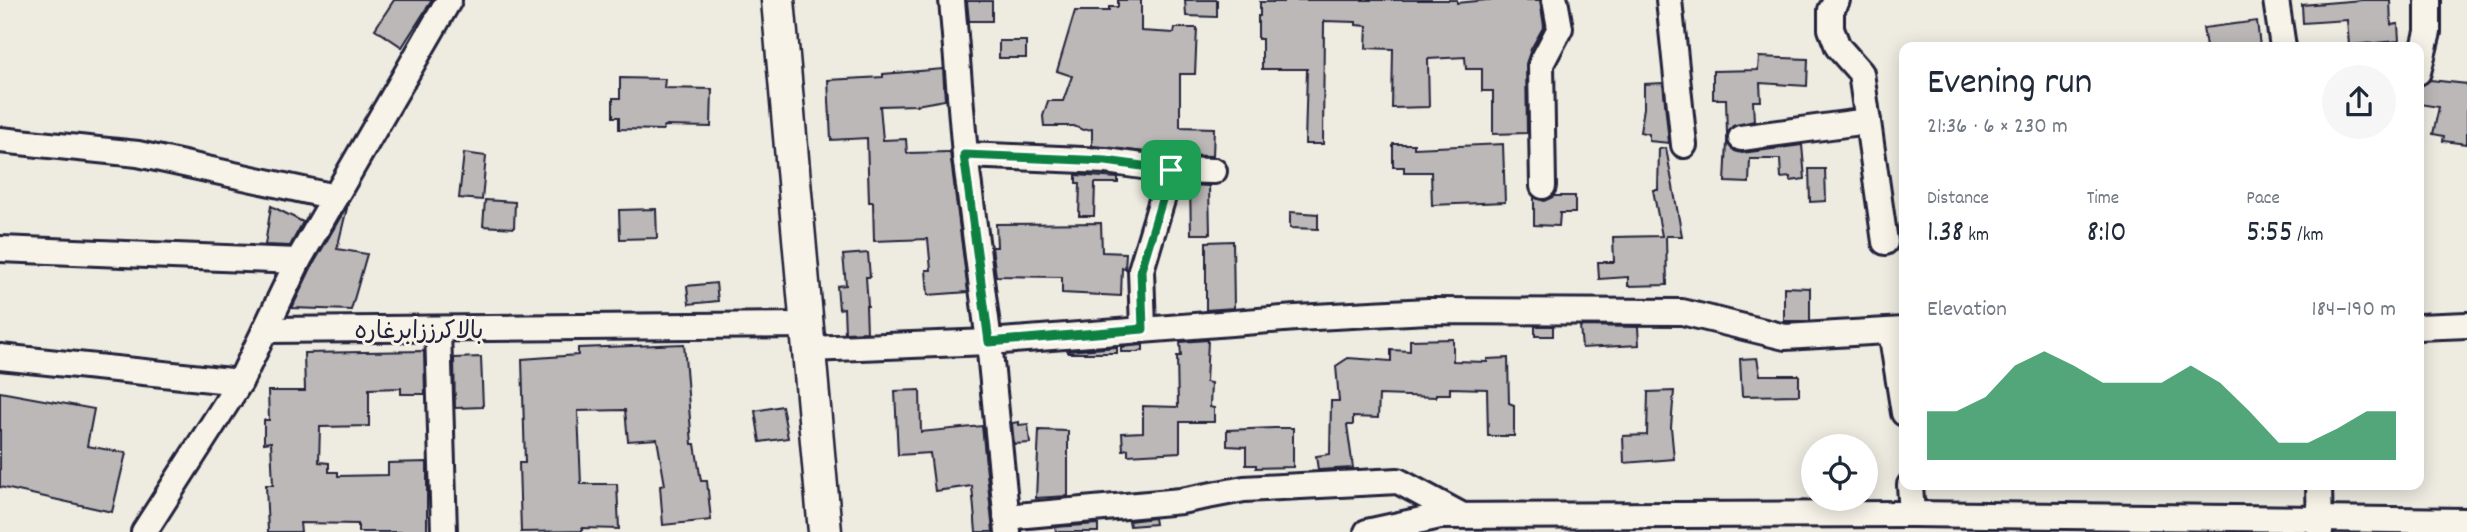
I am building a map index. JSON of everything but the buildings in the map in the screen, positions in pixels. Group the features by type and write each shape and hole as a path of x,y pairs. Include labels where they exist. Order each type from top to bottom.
{"main road":[{"path":"778,0 825,532"}],"street":[{"path":"144,532 240,382 298,261 449,0"},
{"path":"951,0 964,155 989,342 1007,525 1181,501 1244,489 1398,481 1462,516"},
{"path":"1543,186 1541,65 1560,28 1555,0"},
{"path":"1670,0 1684,145"},
{"path":"1837,0 1831,10 1832,29 1838,47 1861,73 1885,242"},
{"path":"2276,0 2282,42"},
{"path":"2424,48 2428,32 2428,0"},
{"path":"1741,138 1868,121"},
{"path":"0,140 138,154 335,197"},
{"path":"964,155 1106,161 1171,170 1214,171"},
{"path":"1143,329 1141,270 1171,170"},
{"path":"0,249 298,261"},
{"name":"بالاکرززابرغاره","path":"265,330 438,330 989,342 1143,329 1428,311 1549,310 1682,312 1785,337 1897,330"},
{"path":"2424,327 2467,325"},
{"path":"438,330 444,532"},
{"path":"1897,330 1899,354"},
{"path":"0,357 240,382"},
{"path":"1910,490 1912,514"},
{"path":"2319,490 2320,525"},
{"path":"1367,532 1440,516 1912,514 2320,525 2467,521"}],"route":[{"path":"964,155 1106,161 1171,170 1141,270 1143,329 989,342 964,155"}]}
